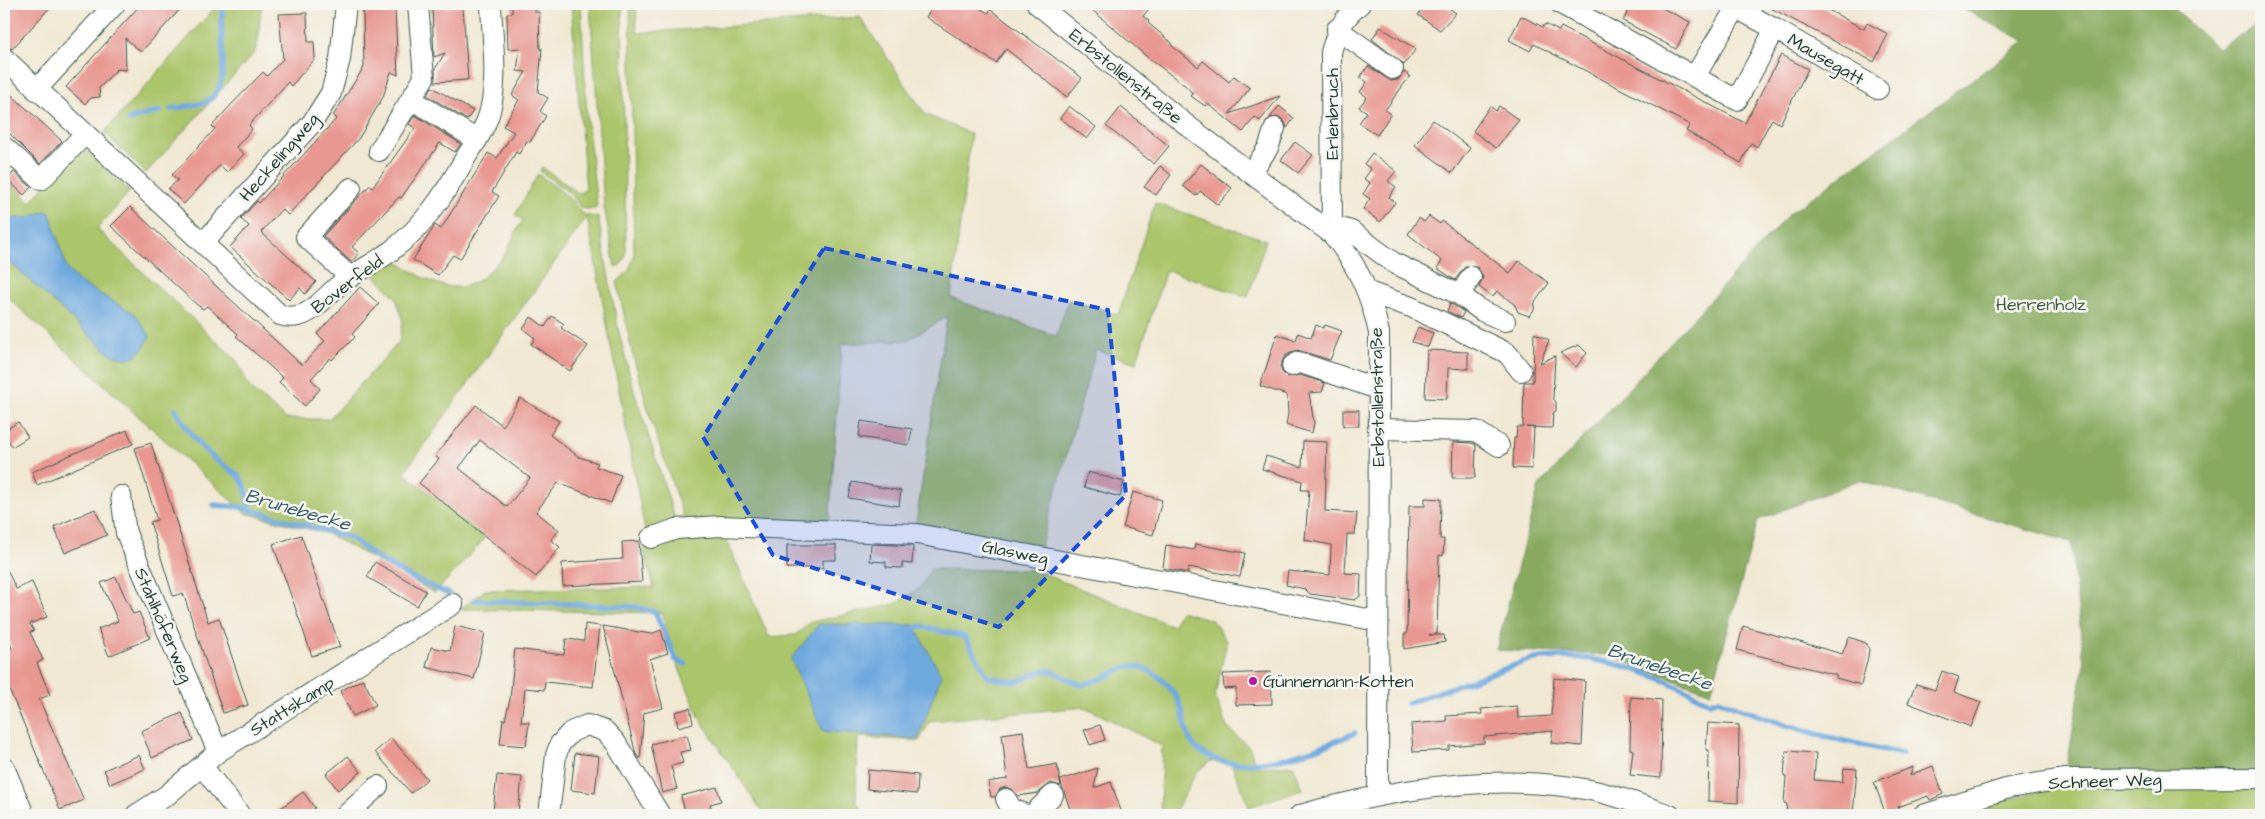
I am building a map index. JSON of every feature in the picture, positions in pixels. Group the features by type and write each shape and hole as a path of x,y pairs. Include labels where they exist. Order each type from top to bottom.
{"street":[{"path":"36,90 115,4"},
{"name":"Heckelingweg","path":"204,242 312,123 331,93 340,59 346,4"},
{"path":"379,151 424,78 418,4"},
{"name":"Boverfeld","path":"4,58 36,90 204,242 280,315 292,319 305,316 350,277 390,252 441,201 476,140 491,108 494,86 491,4"},
{"name":"Erbstollenstraße","path":"1037,4 1181,120 1251,173 1332,230 1348,253 1368,292 1380,332 1378,389 1378,796"},
{"name":"Erlenbruch","path":"1332,230 1331,52 1337,29 1347,15 1360,4"},
{"name":"Mausegatt","path":"1561,4 1737,100 1775,29"},
{"name":"Mausegatt","path":"1695,76 1736,8 1878,89"},
{"path":"1337,29 1393,69"},
{"path":"411,99 476,140"},
{"path":"1251,173 1268,148 1274,128"},
{"path":"4,147 41,180 84,134"},
{"path":"350,277 306,237 351,188"},
{"path":"1332,230 1351,231 1394,263 1460,295 1482,310 1505,321"},
{"path":"1460,295 1471,277"},
{"path":"1368,292 1412,307 1507,353 1521,370"},
{"path":"1292,366 1298,362 1378,389"},
{"path":"1378,429 1476,431 1499,446"},
{"name":"Stahlhöferweg","path":"121,496 126,533 218,752"},
{"name":"Glasweg","path":"650,538 676,529 720,526 917,534 1378,621"},
{"name":"Stattskamp","path":"136,815 168,795 218,752 453,604"},
{"path":"549,815 556,755 560,744 571,732 587,725 606,731 616,743 660,815"},
{"path":"202,766 240,815"},
{"path":"4,767 24,815"},
{"name":"Schneer Weg","path":"1923,815 2009,788 2064,779 2261,778"},
{"path":"1300,815 1378,796 1446,786 1536,784 1591,790 1645,811 1670,815"},
{"path":"346,815 378,786"},
{"path":"1032,815 1053,794"},
{"path":"1006,799 1011,808 1026,815"}],"highlighted area":[{"path":"824,248 1108,310 1126,495 999,627 773,555 703,437"}],"green space":[{"path":"218,4 262,4 255,52 146,173 104,133"},
{"path":"571,4 581,4 587,120 597,206 595,209 580,207 572,195 540,171 542,167 578,193 586,190"},
{"path":"590,4 622,4 626,250 622,263 615,267 604,206"},
{"path":"630,4 636,4 637,33 860,17 925,114 971,134 951,298 1056,336 1069,299 1118,315 1155,203 1266,240 1248,297 1166,270 1136,363 1096,350 1039,552 915,529 947,317 907,340 842,344 829,526 684,519 651,420 632,352 617,282 628,272 634,257"},
{"name":"Herrenholz","path":"1954,4 2168,4 2218,48 2261,23 2261,786 2064,785 2084,664 2071,542 1859,480 1758,520 1711,693 1608,655 1496,650 1539,486 1788,215 2025,41"},
{"path":"81,145 130,191 97,229 237,361 250,388 286,419 329,419 399,342 403,321 396,298 372,273 393,259 430,281 442,285 455,287 467,285 480,279 507,251 523,220 515,215 538,174 567,196 582,213 598,217 618,328 632,384 676,522 645,531 587,217 404,473 485,538 435,593 328,534 245,513 4,294 4,178 30,202"},
{"path":"691,533 725,537 769,637 795,635 811,622 895,604 919,589 931,569 1034,570 1173,626 1180,611 1212,620 1227,641 1215,696 1227,727 1250,748 1256,767 1293,765 1303,789 1249,807 1232,765 1210,761 1196,773 1174,814 1160,815 1162,746 1085,707 930,721 919,741 858,737 856,801 866,815 764,815 700,719 675,659 662,613 461,609 485,590 654,587 643,547 666,543"},
{"path":"2064,785 2261,786 2261,815 1962,815 1960,812"}],"water":[{"path":"46,211 50,213 67,269 81,283 135,314 150,336 139,353 129,358 123,358 109,353 4,257 4,218 26,218"},
{"path":"819,624 914,625 941,675 918,739 823,731 791,659"}],"building":[{"path":"13,4 53,4 12,49 4,46 4,14"},
{"path":"141,4 185,4 141,52 125,38 126,70 117,69 99,88 100,97 91,98 85,104 66,87"},
{"path":"535,4 535,12 539,12 540,50 542,48 538,92 548,98 540,111 546,116 530,142 527,141 519,154 516,152 492,192 499,196 460,259 453,255 438,275 413,260 435,225 441,229 488,153 497,158 514,132 503,126 519,100 512,95 526,72 517,71 520,48 508,49 507,13 512,13 512,5"},
{"path":"935,4 973,4 988,13 991,10 1082,78 1067,97 1006,49 996,63 926,17"},
{"path":"1085,4 1153,4 1143,16 1149,21 1148,23 1172,43 1171,45 1198,67 1203,61 1229,82 1234,76 1250,88 1229,114 1280,96 1260,121 1255,117 1243,132 1207,103 1205,106 1191,96 1193,94 1187,87 1146,56"},
{"path":"1426,4 1443,4 1456,13 1440,30 1418,15"},
{"path":"1632,4 1654,4 1690,22 1676,49 1623,21"},
{"path":"1763,4 1817,4 1864,29 1867,23 1888,34 1874,62"},
{"path":"463,6 468,80 435,82 435,69 445,53 434,57 432,8"},
{"path":"395,9 398,75 391,72 383,97 359,138 288,215 282,209 261,232 316,282 305,294 300,288 289,300 230,247 249,226 241,219 257,201 259,203 337,118 333,116 364,67 363,11"},
{"path":"307,13 308,42 314,42 315,59 291,86 288,82 249,125 252,129 236,147 244,154 227,172 220,165 184,204 168,189 178,180 172,175 215,129 212,126 230,106 263,72 267,76 283,59 279,14"},
{"path":"1521,16 1543,27 1545,24 1559,31 1561,27 1745,123 1781,55 1808,69 1780,124 1772,119 1757,147 1751,143 1741,163 1686,131 1690,125 1534,44 1530,51 1509,40"},
{"path":"1380,27 1416,49 1404,65 1372,39"},
{"path":"1368,66 1391,81 1398,80 1404,72 1410,76 1385,110 1391,114 1377,135 1359,123 1367,112 1359,107 1367,97 1360,92 1367,82 1360,77"},
{"path":"432,87 473,111 467,120 427,95"},
{"path":"4,88 62,141 40,164 4,128"},
{"path":"1069,106 1096,127 1087,139 1060,118"},
{"path":"1279,106 1294,118 1287,128 1284,121 1279,117 1270,118"},
{"path":"1490,106 1496,111 1499,106 1519,120 1496,148 1473,131"},
{"path":"1121,107 1169,146 1154,164 1106,126"},
{"path":"415,115 461,144 455,152 440,143 401,198 399,197 352,247 359,253 351,262 323,236 370,185 372,188 415,128 409,124"},
{"path":"1433,120 1470,148 1452,173 1415,145"},
{"path":"1295,142 1313,155 1298,173 1281,160"},
{"path":"1372,153 1396,171 1388,181 1396,187 1389,197 1395,202 1380,222 1363,209 1370,199 1363,194 1370,183 1364,179 1371,169 1364,164"},
{"path":"1201,164 1232,188 1218,205 1200,191 1196,196 1183,186"},
{"path":"1160,166 1171,175 1156,195 1144,187"},
{"path":"14,172 31,187 24,195 7,179"},
{"path":"130,207 302,365 325,341 317,334 360,287 379,304 352,334 355,337 332,360 330,358 311,379 320,389 305,406 279,382 283,378 236,336 238,334 207,306 203,309 196,304 111,226"},
{"path":"1429,216 1440,224 1442,221 1510,273 1519,261 1549,283 1535,302 1534,310 1529,316 1518,312 1515,305 1497,291 1493,297 1479,287 1483,277 1477,267 1465,267 1455,280 1437,268 1442,261 1408,234 1419,218 1424,222"},
{"path":"1450,303 1464,312 1461,318 1447,311"},
{"path":"552,316 564,324 561,328 588,346 570,371 531,344 535,338 523,329 531,317 545,327"},
{"path":"1316,325 1323,328 1325,325 1342,331 1330,360 1297,350 1285,356 1280,366 1282,372 1287,377 1300,375 1325,383 1322,392 1309,393 1314,423 1312,433 1286,425 1288,414 1287,395 1260,386 1277,334 1296,341 1298,333 1311,338"},
{"path":"1418,327 1433,333 1428,347 1412,342"},
{"path":"1534,333 1549,340 1540,363 1555,356 1553,398 1556,402 1556,411 1553,413 1552,428 1526,427 1534,428 1532,469 1513,468 1514,438 1516,438 1517,427 1523,427 1524,382 1533,382"},
{"path":"1579,345 1587,353 1576,367 1560,353"},
{"path":"1427,350 1468,352 1468,369 1448,368 1447,399 1425,398"},
{"path":"520,398 559,421 550,435 579,457 598,463 596,467 621,475 611,503 558,483 536,512 559,530 551,540 560,547 536,577 419,483 439,459 435,456 476,405 503,426","holes":["480,440 530,478 507,507 459,468"]},
{"path":"1343,410 1359,410 1359,426 1343,426"},
{"path":"861,421 912,429 909,445 859,437"},
{"path":"18,422 28,437 12,447 4,431"},
{"path":"127,430 133,444 37,485 32,472"},
{"path":"1303,441 1327,442 1325,511 1357,513 1355,534 1347,534 1345,573 1361,574 1360,596 1355,600 1310,594 1305,589 1286,585 1288,571 1330,575 1331,545 1305,540 1309,490 1301,490 1302,481 1262,469 1266,456 1302,467"},
{"path":"1453,442 1476,445 1475,478 1452,478"},
{"path":"151,443 208,622 219,618 248,705 223,713 183,593 173,596 150,522 157,520 135,448"},
{"path":"1088,472 1124,482 1120,497 1084,487"},
{"path":"852,482 901,491 899,506 849,498"},
{"path":"1133,492 1162,500 1153,535 1123,527"},
{"path":"1425,498 1441,499 1440,539 1444,539 1443,556 1439,555 1437,634 1429,635 1444,635 1445,642 1404,649 1404,634 1407,634 1409,506 1425,506"},
{"path":"95,509 107,535 65,553 54,527"},
{"path":"301,535 340,647 312,656 273,544"},
{"path":"639,541 642,582 563,586 562,563 623,559 622,542"},
{"path":"871,544 913,546 912,564 902,563 902,568 886,567 886,562 870,561"},
{"path":"1195,544 1245,553 1240,577 1189,567 1188,573 1163,568 1166,545 1194,550"},
{"path":"787,545 836,545 836,560 823,560 823,568 787,568"},
{"path":"375,562 426,591 417,606 367,577"},
{"path":"4,563 16,589 32,582 47,617 30,624 34,631 30,632 43,660 37,663 50,695 39,699 84,800 60,810 4,677 4,652 12,648 4,629"},
{"path":"116,577 133,614 139,612 150,638 109,656 98,629 118,621 101,583"},
{"path":"585,624 600,626 593,687 545,682 544,690 525,688 521,722 529,722 526,746 500,744 503,719 505,720 510,699 515,649 564,655 566,639 584,641"},
{"path":"455,626 485,633 474,679 426,667 431,647 450,651"},
{"path":"603,626 651,634 661,630 668,653 650,659 663,708 644,713 640,759 636,754"},
{"path":"1743,626 1842,654 1849,637 1866,643 1869,649 1861,685 1836,678 1836,675 1737,650"},
{"path":"1942,671 1959,677 1954,692 1981,702 1971,727 1908,703 1916,684 1935,690"},
{"name":"Günnemann-Kotten","path":"1271,672 1272,704 1236,705 1236,688 1224,689 1223,674"},
{"path":"1554,678 1585,681 1582,746 1551,743 1553,731 1484,737 1484,743 1449,746 1449,750 1413,752 1411,724 1447,721 1446,716 1482,714 1481,709 1517,706 1518,718 1551,716"},
{"path":"363,679 376,705 353,716 340,691"},
{"path":"1631,697 1662,700 1661,778 1630,775 1633,750 1630,749"},
{"path":"690,708 693,723 678,727 675,712"},
{"path":"182,713 193,740 152,758 141,731"},
{"path":"1708,723 1739,725 1738,803 1708,801 1709,750 1706,750"},
{"path":"1100,725 1105,740 1090,745 1084,730"},
{"path":"1023,731 1029,769 1057,764 1061,786 1051,783 1038,793 1018,796 1012,789 1006,787 1000,789 995,797 991,797 988,782 1007,779 1002,734"},
{"path":"687,735 691,750 680,752 683,763 671,766 677,789 662,793 651,744"},
{"path":"391,738 427,779 411,793 375,752"},
{"path":"1786,751 1816,753 1814,780 1842,782 1844,768 1857,769 1853,815 1786,815 1787,804 1784,803 1786,777 1784,777"},
{"path":"575,753 599,756 595,793 571,790"},
{"path":"139,755 145,769 110,784 104,770"},
{"path":"348,756 361,772 338,790 326,774"},
{"path":"1933,766 1943,794 1930,800 1928,796 1898,807 1899,811 1886,815 1874,782 1913,767 1910,775"},
{"path":"1098,768 1094,788 1111,782 1121,811 1108,815 1072,815 1060,780"},
{"path":"868,770 918,775 917,794 867,789"},
{"path":"497,775 522,777 518,813 493,811"},
{"path":"717,787 721,801 710,804 713,815 686,815 681,796"},
{"path":"303,792 315,808 305,815 271,815"}],"waterway":[{"path":"171,109 205,102 215,95 223,72 222,15 224,4"},
{"path":"129,120 160,111"},
{"path":"175,409 190,433 203,448 241,479 250,510"},
{"name":"Brunebecke","path":"214,505 240,507 351,538 375,557 412,578 449,594"},
{"name":"Brunebecke","path":"474,600 636,607 655,612 676,660 686,664"},
{"name":"Brunebecke","path":"910,631 921,626 965,637 988,677 1016,682 1042,671 1051,671 1081,685 1131,666 1147,669 1162,679 1174,693 1181,707 1190,739 1195,747 1211,757 1231,763 1252,763 1297,755 1355,733"},
{"name":"Brunebecke","path":"1408,703 1529,660 1575,657 1599,660 1646,673 1710,703 1718,700 1771,720 1827,737 1902,754"}],"place":[{"name":"Günnemann-Kotten","path":"1253,681"}]}
